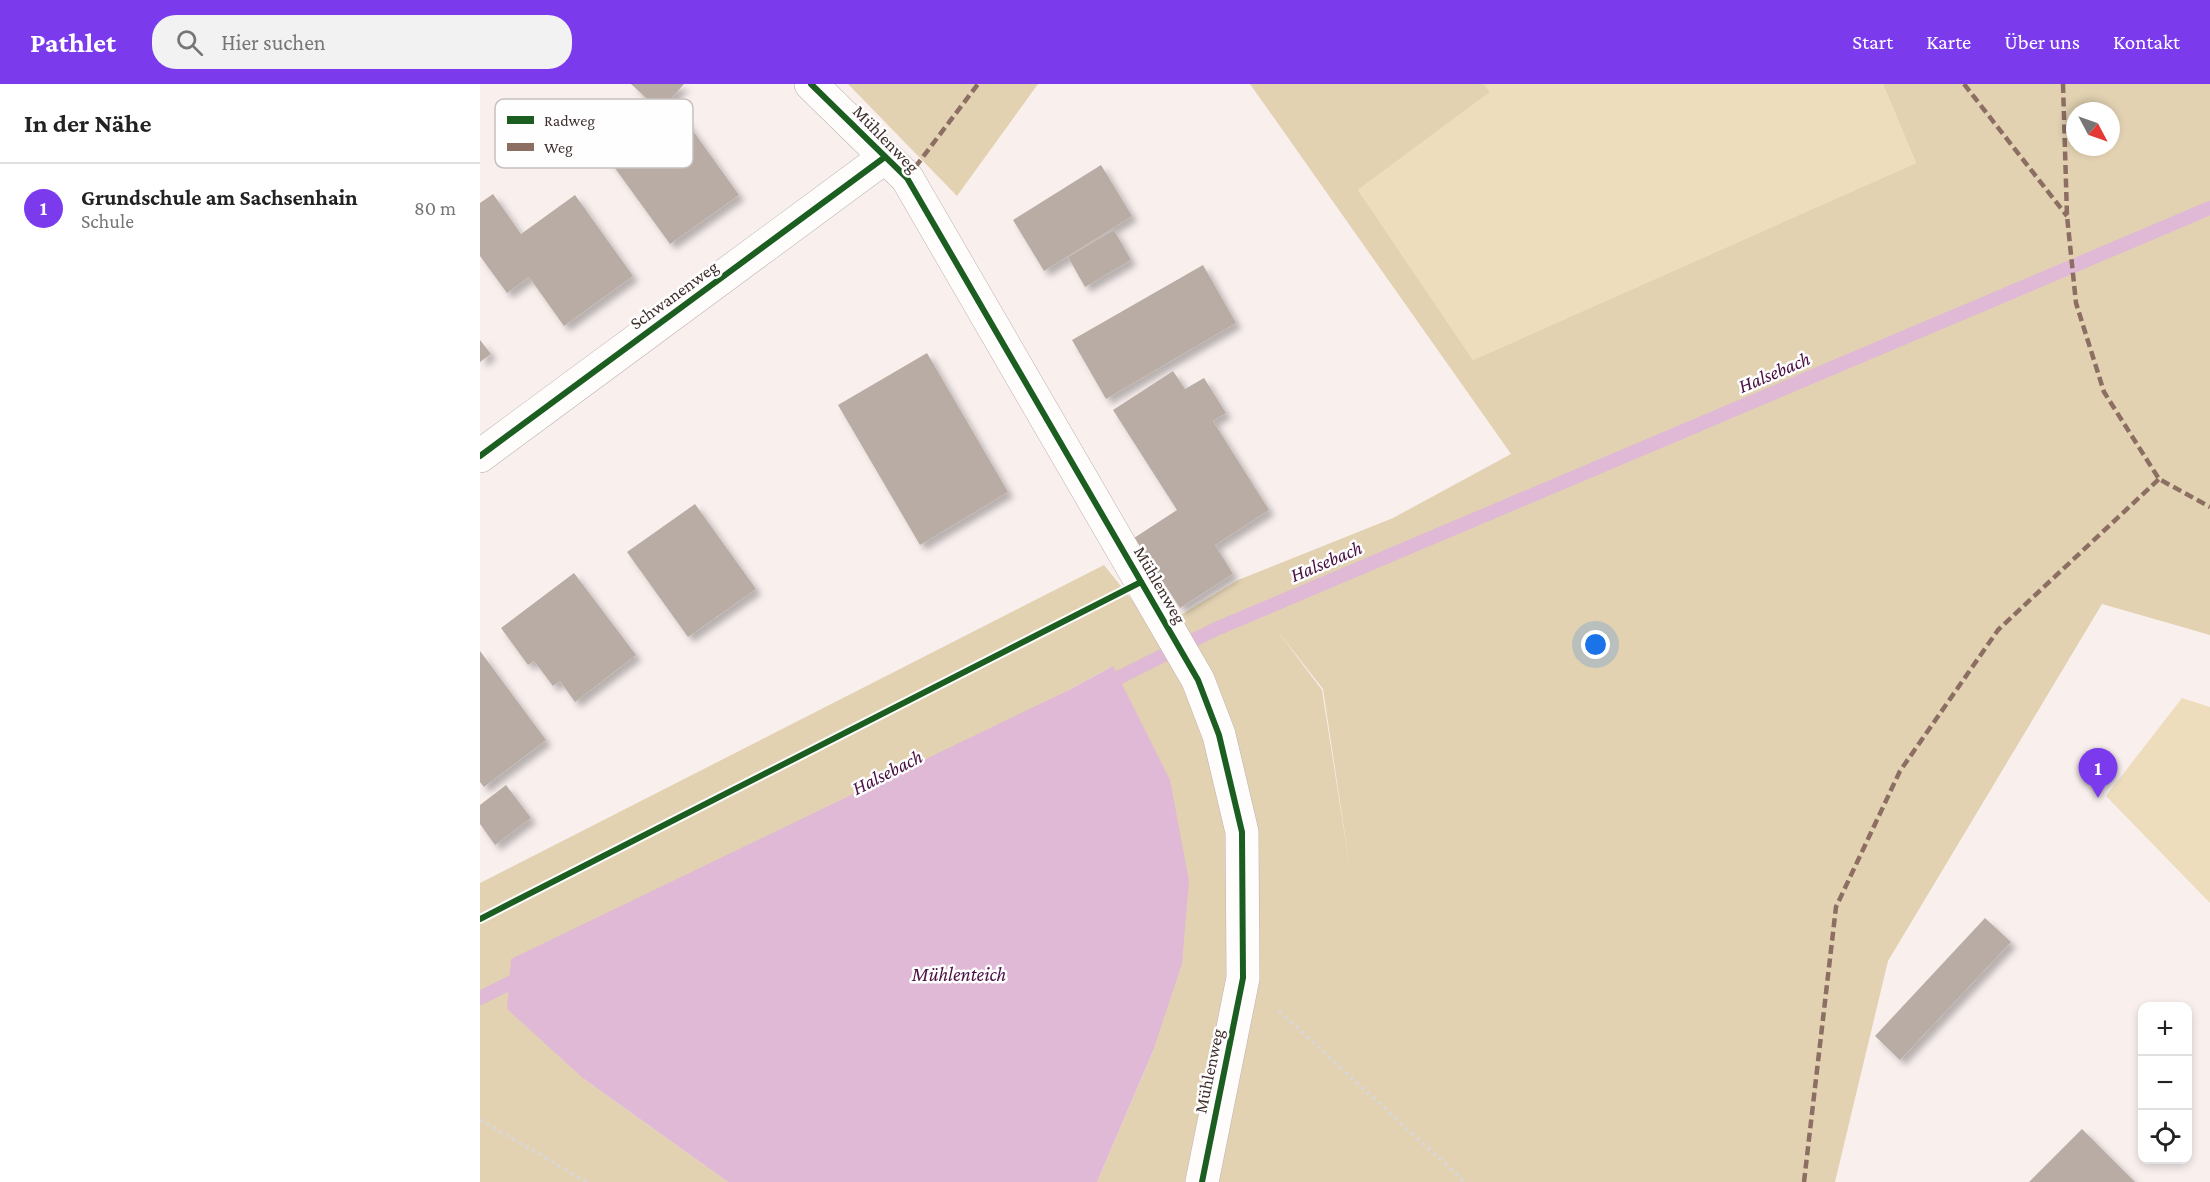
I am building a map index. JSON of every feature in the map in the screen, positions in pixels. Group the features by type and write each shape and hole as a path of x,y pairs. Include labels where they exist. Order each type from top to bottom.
{"street":[{"name":"Mühlenweg","path":"811,84 907,178 1198,680 1219,735 1242,832 1243,978 1202,1182"},
{"name":"Schwanenweg","path":"480,456 885,157"}],"path":[{"path":"1243,978 1465,1182"},
{"path":"480,1120 587,1182"}],"shaded area":[{"path":"848,84 1038,84 957,196"},
{"path":"1250,84 1484,84 1490,92 1358,190 1473,360 1916,163 1883,84 2210,84 2210,635 2102,604 1888,961 1835,1182 1097,1182 1153,1051 1113,666 1067,691 584,1079 728,1182 480,1182 480,883 1104,565 1156,630 1238,580 1393,518 1511,454","holes":["1276,629 1323,689 1351,875 1322,690"]},
{"path":"1484,84 1883,84 1916,163 1473,360 1358,190 1490,92"},
{"path":"2182,698 2210,707 2210,903 2106,796"}],"water":[{"name":"Mühlenteich","path":"1113,666 1170,780 1189,881 1182,964 1153,1051 1097,1182 728,1182 584,1079 507,1009 511,959 1067,691"}],"building":[{"path":"631,84 684,84 671,99 647,99"},
{"path":"693,131 739,195 670,244 615,168 693,168"},
{"path":"1101,165 1132,216 1044,271 1013,220"},
{"path":"493,194 521,234 575,195 633,276 564,326 529,277 507,293 480,256 480,203"},
{"path":"1114,230 1131,260 1085,287 1068,257"},
{"path":"1203,265 1236,323 1106,399 1072,340"},
{"path":"480,340 491,354 480,362"},
{"path":"927,353 1008,492 920,545 838,405"},
{"path":"1173,371 1185,389 1204,378 1226,413 1213,421 1269,510 1215,545 1233,574 1180,608 1134,538 1177,510 1113,410"},
{"path":"695,504 756,589 688,637 627,552"},
{"path":"574,573 636,655 575,702 560,681 553,686 534,661 528,665 501,628"},
{"path":"480,651 546,740 484,787 480,782"},
{"path":"506,785 531,818 495,845 480,824 480,805"},
{"path":"1985,918 2011,942 1900,1060 1875,1036"},
{"path":"2082,1129 2135,1182 2029,1182"}],"waterway":[{"name":"Halsebach","path":"1104,685 1216,629 2210,208"},
{"name":"Halsebach","path":"480,998 524,976"}],"marked path":[{"path":"907,178 978,84"},
{"path":"1964,84 2067,216"},
{"path":"2063,84 2067,216 2076,303 2104,392 2159,479 2210,507"},
{"path":"1804,1182 1836,907 1900,771 1998,630 2159,479"}],"cycle path":[{"path":"811,84 907,178 1198,680 1219,735 1242,832 1243,978 1202,1182"},
{"path":"480,456 885,157"},
{"path":"480,919 1141,582"}],"place":[{"name":"Grundschule am Sachsenhain","path":"2098,798"}]}
